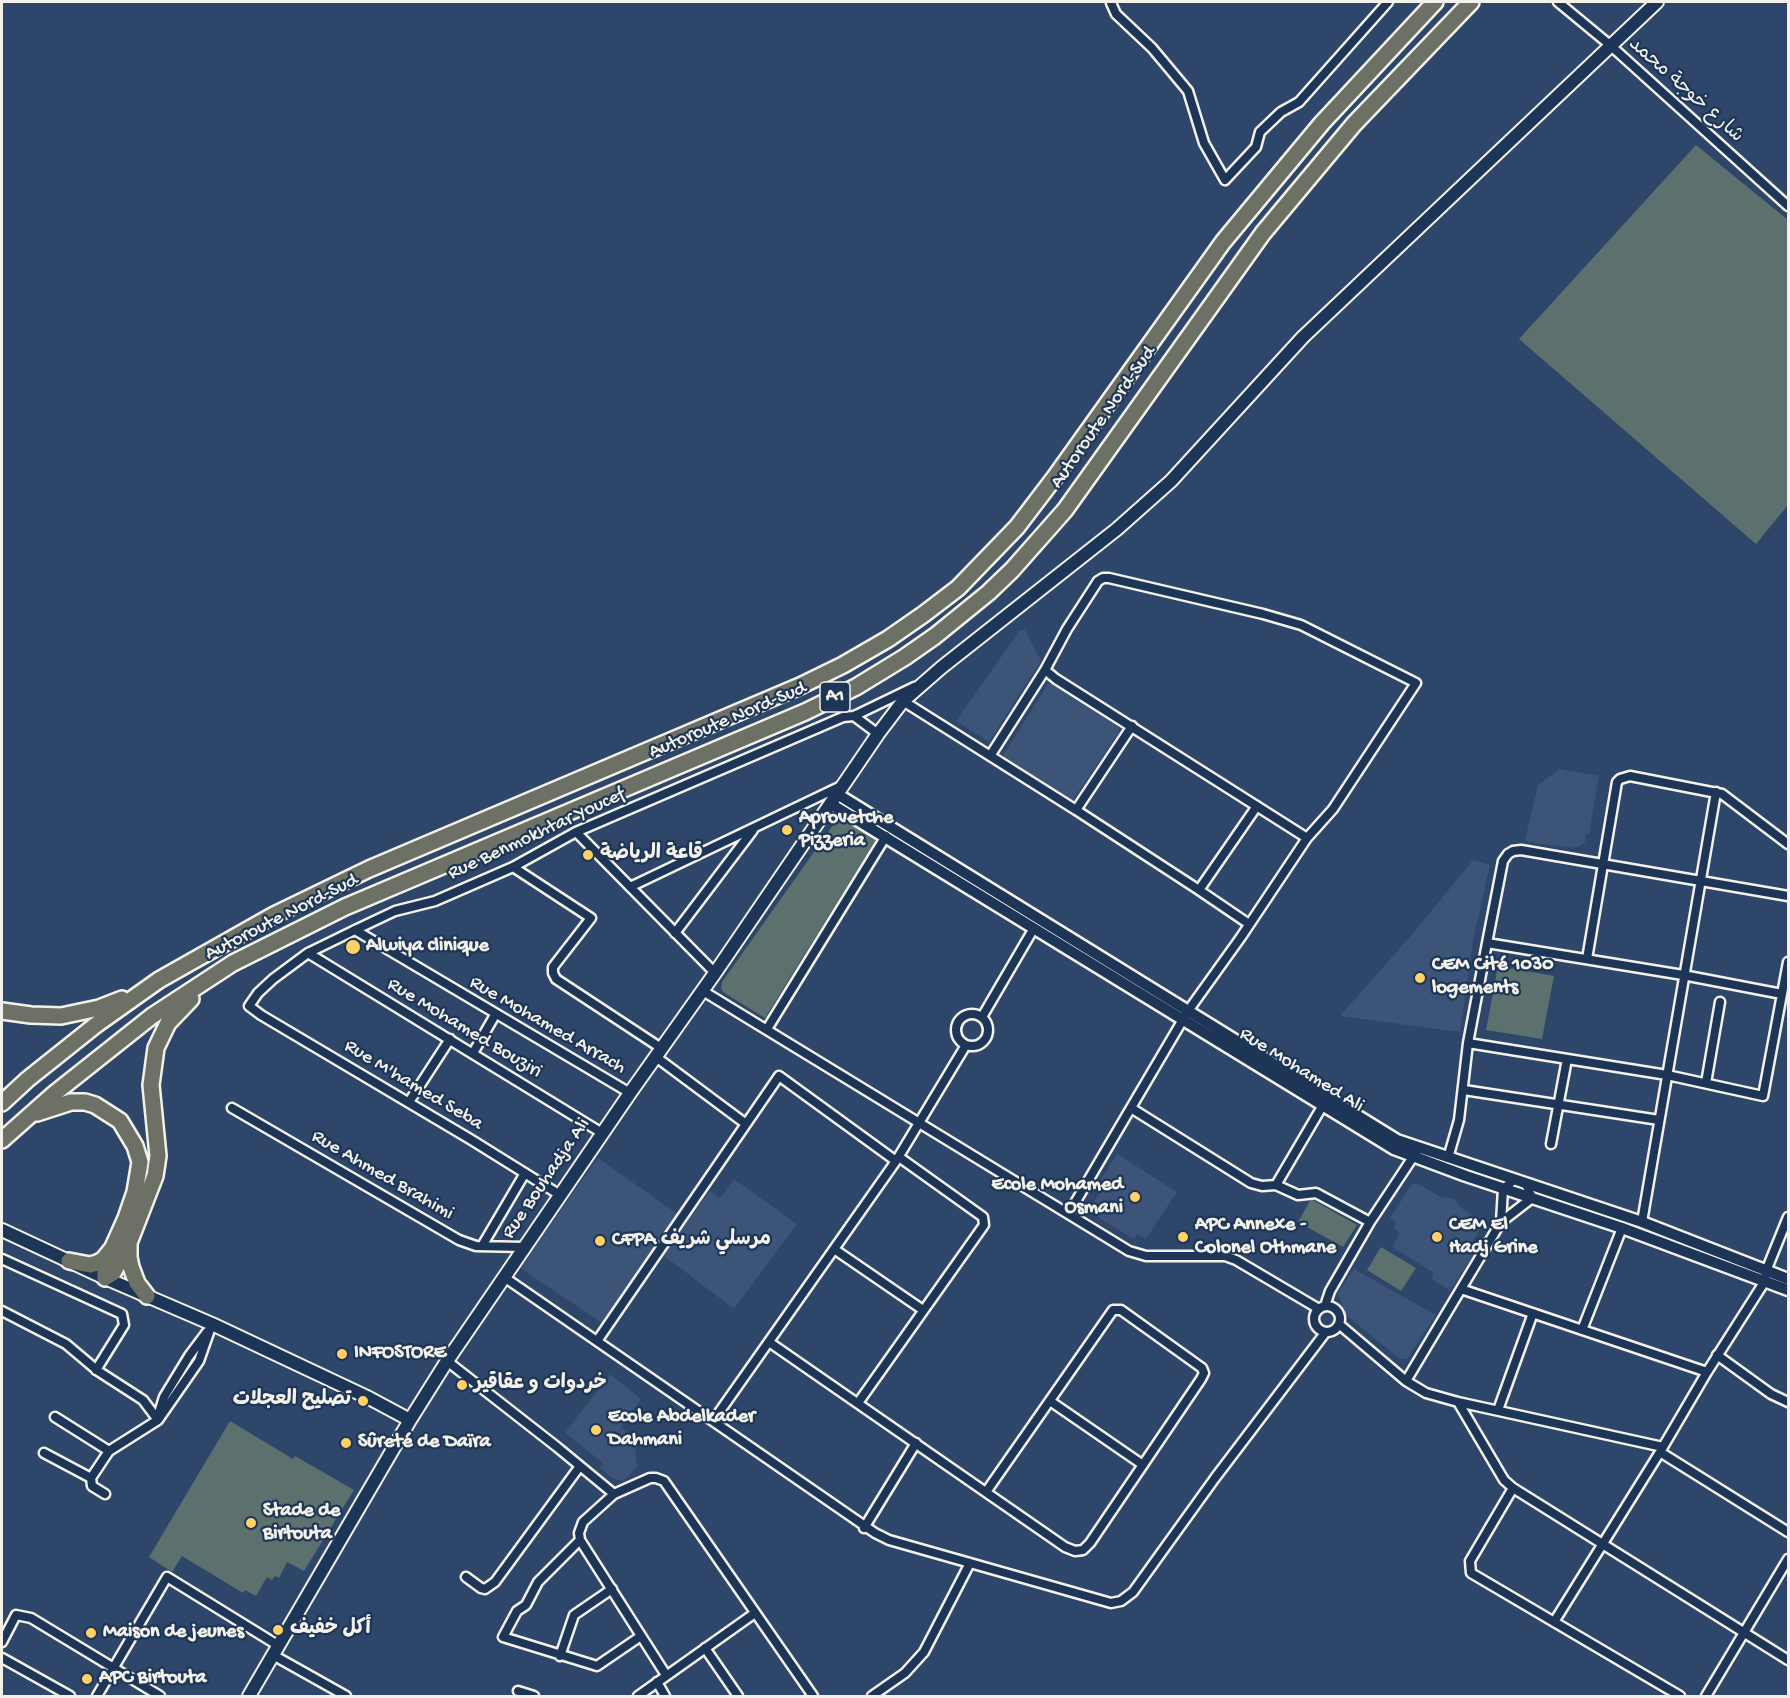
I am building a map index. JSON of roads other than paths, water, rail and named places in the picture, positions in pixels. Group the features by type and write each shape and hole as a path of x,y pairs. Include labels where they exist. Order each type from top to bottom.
{"highway":[{"name":"Autoroute Nord-Sud","path":"2,1140 55,1092 152,1016 233,963 345,907 805,712 856,687 935,636 1012,570 1065,510 1189,333 1270,225 1354,124 1471,2"},
{"name":"Autoroute Nord-Sud","path":"2,1103 28,1079 97,1024 159,980 232,937 326,889 800,686 879,644 958,588 1017,527 1223,242 1322,123 1431,3"},
{"path":"105,1278 113,1272 129,1243 150,1194 157,1166 151,1085 156,1048 168,1023 180,1009 233,963"},
{"path":"2,1011 61,1016 81,1013 118,1001 159,980"},
{"path":"2,1140 36,1113 71,1102 95,1105 120,1121 135,1146 140,1162 132,1203 113,1247 105,1270 105,1278"},
{"path":"129,1243 131,1267 137,1283 147,1296"},
{"path":"69,1261 90,1265 97,1263 103,1260 113,1247"}],"main road":[{"name":"Rue Bouhadja Ali","path":"249,1696 410,1420 447,1361 602,1133 716,973 878,734 903,701 1117,529 1171,481 1303,338 1657,2"},
{"path":"2,1230 212,1324 369,1398 410,1420"}],"street":[{"path":"1112,2 1116,14 1152,48 1188,91 1204,143 1226,180 1256,147 1260,132 1281,112 1299,102 1388,2"},
{"name":"شارع خوجة محمد","path":"1558,2 1610,45 1788,206"},
{"path":"990,756 1098,581 1109,578 1252,611 1301,625 1416,683 1334,808 1307,838 1186,1015 1069,1213"},
{"path":"1045,670 1307,838"},
{"name":"Rue Benmokhtar Youcef","path":"249,1006 258,993 273,979 308,953 355,930 395,911 435,901 513,867 576,832 843,717 854,716 924,682"},
{"path":"903,701 1077,810 1250,924"},
{"path":"854,716 878,734"},
{"path":"1077,810 1132,726"},
{"path":"1587,959 1617,782 1620,779 1630,776 1716,792 1727,797 1788,844"},
{"path":"1642,1222 1716,792"},
{"path":"630,887 754,828 838,794 1186,1015 1416,1153 1448,1158 1642,1222 1766,1276 1788,1279"},
{"name":"Rue Mohamed Ali","path":"838,794 886,836 1034,928 1186,1015 1323,1106 1394,1149 1416,1153 1503,1189 1766,1276 1788,1290"},
{"path":"1199,890 1257,806"},
{"path":"675,933 754,828"},
{"path":"576,832 716,973"},
{"path":"768,1029 886,836"},
{"path":"1448,1158 1457,1129 1464,1090 1468,1042 1503,861 1513,850 1788,896"},
{"path":"513,867 591,918 553,968 556,979 659,1052 746,1124"},
{"path":"982,1017 1034,928"},
{"name":"Rue Mohamed Arrach","path":"355,930 630,1094"},
{"path":"1486,943 1683,975 1782,994"},
{"name":"Rue Mohamed Bouziri","path":"308,953 602,1133"},
{"path":"1468,1042 1667,1075 1763,1096 1782,994 1787,979 1788,962"},
{"path":"504,1277 864,1528 889,1539 1111,1603 1120,1601 1133,1592 1215,1478 1325,1333 1334,1331 1340,1325 1338,1311 1334,1308 1322,1308 1225,1256 1137,1254 703,991"},
{"path":"1706,1083 1720,1002"},
{"name":"Rue M'hamed Seba","path":"249,1006 560,1194"},
{"path":"971,1014 982,1017 988,1024 986,1038 978,1045 966,1045 957,1037 958,1021 971,1014"},
{"path":"473,1053 495,1015"},
{"path":"409,1102 450,1039"},
{"path":"713,1421 897,1159 921,1123 966,1045"},
{"path":"1551,1144 1567,1059"},
{"path":"597,1341 779,1076 983,1217 985,1222 858,1404"},
{"path":"1464,1090 1659,1120"},
{"path":"1276,1185 1323,1106"},
{"name":"Rue Ahmed Brahimi","path":"232,1108 459,1240 482,1246 524,1247"},
{"path":"1131,1108 1251,1183 1262,1186 1276,1185 1298,1195 1316,1193 1370,1222"},
{"path":"1325,1333 1314,1323 1315,1313 1322,1308 1370,1222 1416,1153"},
{"path":"482,1246 525,1173"},
{"path":"1501,1222 1503,1189 1514,1180"},
{"path":"1406,1381 1501,1222 1532,1198 1526,1184"},
{"path":"1554,1622 1766,1276 1788,1217"},
{"path":"1582,1330 1622,1228"},
{"path":"834,1249 923,1310"},
{"path":"2,1259 122,1314 124,1325 96,1370"},
{"path":"1461,1289 1707,1372"},
{"path":"769,1342 1065,1547 1075,1551 1083,1550 1090,1543 1204,1373 1202,1368 1121,1310 1113,1310 986,1492"},
{"path":"2,1312 66,1344 96,1370 143,1400 158,1420"},
{"path":"1498,1410 1533,1313"},
{"path":"105,1494 92,1486 91,1478 109,1451 158,1420 164,1397 212,1324"},
{"path":"1340,1325 1406,1381 1426,1393 1661,1450 1788,1532"},
{"path":"1717,1355 1770,1394 1788,1402"},
{"path":"447,1361 614,1494"},
{"path":"1050,1401 1143,1465"},
{"path":"1458,1402 1504,1480 1513,1488 1788,1660"},
{"path":"55,1417 109,1451"},
{"path":"864,1528 916,1443"},
{"path":"44,1454 91,1478"},
{"path":"466,1577 485,1589 495,1582 580,1466"},
{"path":"666,1675 580,1540 579,1533 582,1522 614,1494 650,1478 664,1481 813,1696"},
{"path":"1513,1488 1470,1562 1469,1567 1472,1573 1680,1696"},
{"path":"580,1540 538,1582 526,1605 517,1611 503,1637 597,1666 641,1636"},
{"path":"1706,1696 1788,1559"},
{"path":"872,1696 905,1673 924,1652 970,1563"},
{"path":"97,1696 167,1577 345,1696"},
{"path":"560,1656 574,1615 612,1589"},
{"path":"638,1696 755,1613"},
{"path":"2,1641 16,1615 31,1618 160,1696"},
{"path":"705,1648 738,1696"},
{"path":"2,1658 70,1696"},
{"path":"657,1682 665,1696"},
{"path":"518,1691 534,1696"}],"place":[{"name":"Aprovetche Pizzeria","path":"787,830"},
{"name":"قاعة الرياضة","path":"588,855"},
{"name":"Alwiya clinique","path":"353,947"},
{"name":"CEM Cité 1030 logements","path":"1420,978"},
{"name":"Ecole Mohamed Osmani","path":"1135,1197"},
{"name":"APC Annexe - Colonel Othmane","path":"1183,1237"},
{"name":"CEM El Hadj Grine","path":"1437,1237"},
{"name":"CFPA مرسلي شريف","path":"600,1241"},
{"name":"INFOSTORE","path":"342,1354"},
{"name":"خردوات و عقاقير","path":"462,1385"},
{"name":"تصليح العجلات","path":"363,1401"},
{"name":"Ecole Abdelkader Dahmani","path":"596,1430"},
{"name":"Sûreté de Daïra","path":"346,1443"},
{"name":"Stade de Birtouta","path":"251,1523"},
{"name":"أكل خفيف","path":"278,1630"},
{"name":"Maison de jeunes","path":"91,1633"},
{"name":"APC Birtouta","path":"87,1679"}]}
